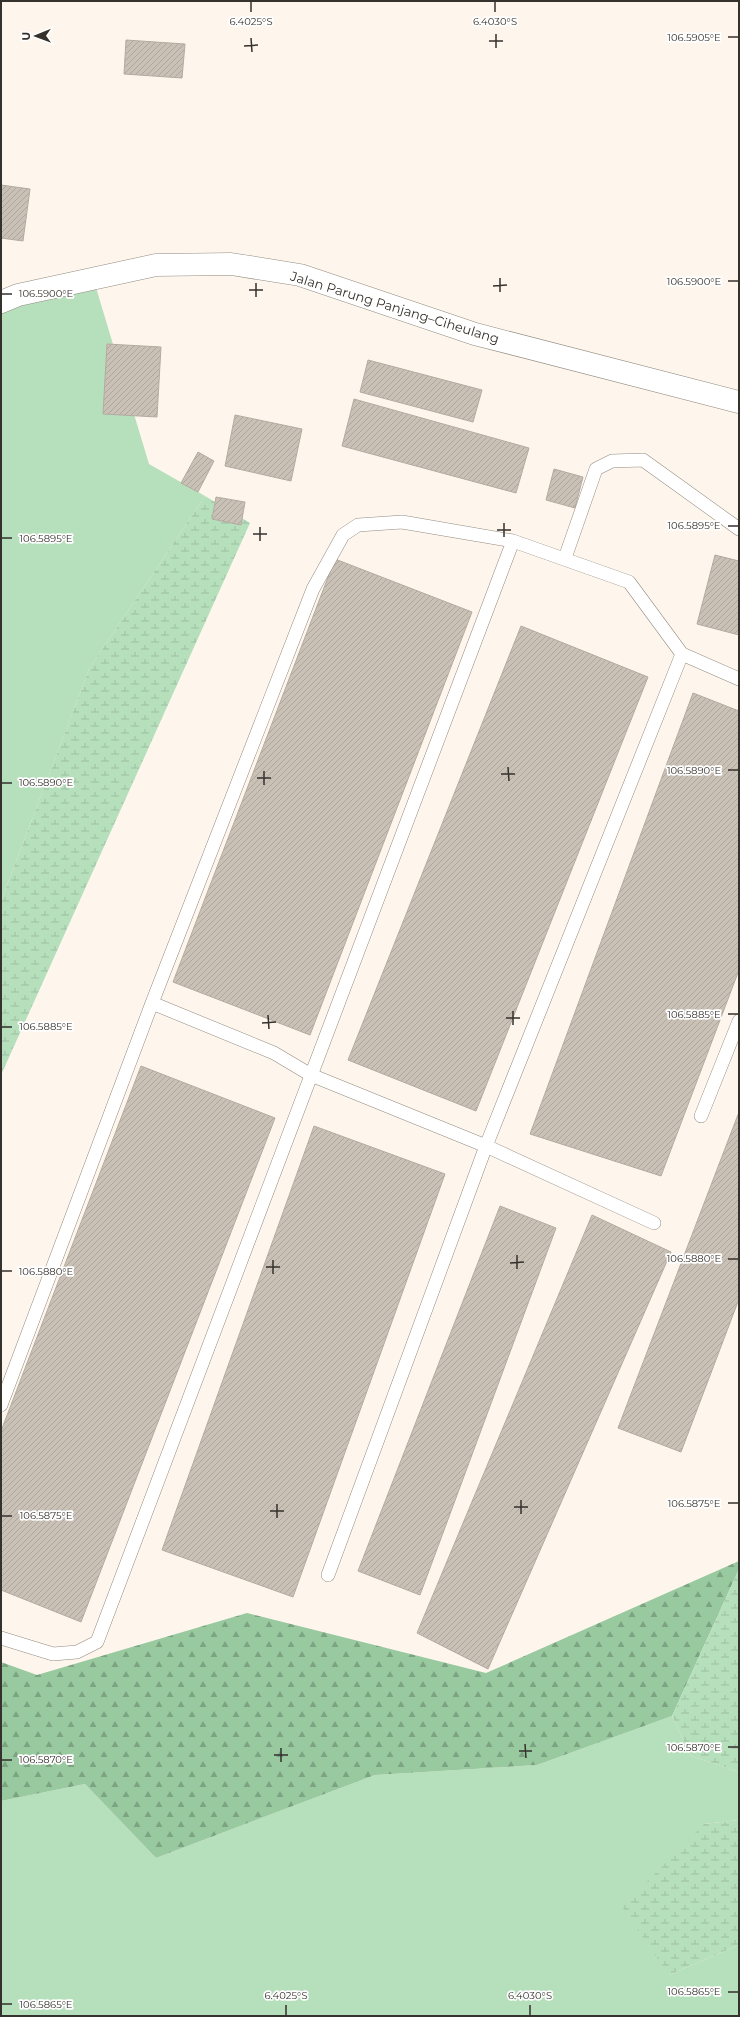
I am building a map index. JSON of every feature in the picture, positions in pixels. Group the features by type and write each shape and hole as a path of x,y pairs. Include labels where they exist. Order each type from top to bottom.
{"street":[{"name":"Jalan Parung Panjang–Ciheulang","path":"1,302 18,295 156,265 231,264 300,275 475,334 739,402"}],"lane":[{"path":"565,558 596,469 612,461 643,460 739,529"},
{"path":"1,1405 152,1002 313,589 343,535 358,525 402,522 513,541 565,558 629,582 682,654 739,679"},
{"path":"1,1638 53,1654 77,1652 97,1642 513,541"},
{"path":"328,1575 486,1146 682,654"},
{"path":"152,1002 274,1053 311,1074 486,1146 654,1223"},
{"path":"700,1116 739,1021"}],"green space":[{"path":"94,281 149,464 205,496 89,669 1,901 1,311"},
{"path":"205,496 250,523 1,1075 1,901 89,669"},
{"path":"739,1561 739,1569 672,1716 537,1765 375,1775 156,1858 85,1784 1,1801 1,1662 37,1675 247,1613 486,1673"},
{"path":"739,1569 739,1772 691,1756 672,1716"},
{"path":"672,1716 691,1756 739,1772 739,1820 704,1824 669,1975 739,1945 739,2016 1,2016 1,1801 85,1784 156,1858 375,1775 537,1765"},
{"path":"739,1820 739,1945 669,1975 622,1907 704,1824"}],"building":[{"path":"126,40 185,44 182,78 124,74"},
{"path":"1,185 30,189 23,241 1,238"},
{"path":"107,344 161,347 157,417 103,414"},
{"path":"368,360 482,390 473,422 360,392"},
{"path":"354,399 529,448 516,493 342,446"},
{"path":"235,415 302,429 291,481 225,466"},
{"path":"198,452 214,461 198,492 181,483"},
{"path":"554,469 583,477 575,508 546,500"},
{"path":"216,497 245,502 241,525 212,519"},
{"path":"715,555 739,561 739,635 697,624"},
{"path":"335,559 472,612 310,1035 173,982"},
{"path":"521,626 648,677 476,1111 348,1060"},
{"path":"693,693 739,711 739,970 661,1176 530,1134"},
{"path":"141,1066 275,1118 81,1622 1,1590 1,1431"},
{"path":"739,1112 739,1299 681,1452 618,1428"},
{"path":"314,1126 445,1174 293,1597 162,1550"},
{"path":"500,1206 556,1228 420,1595 358,1571"},
{"path":"592,1215 671,1252 488,1669 417,1633"}]}
